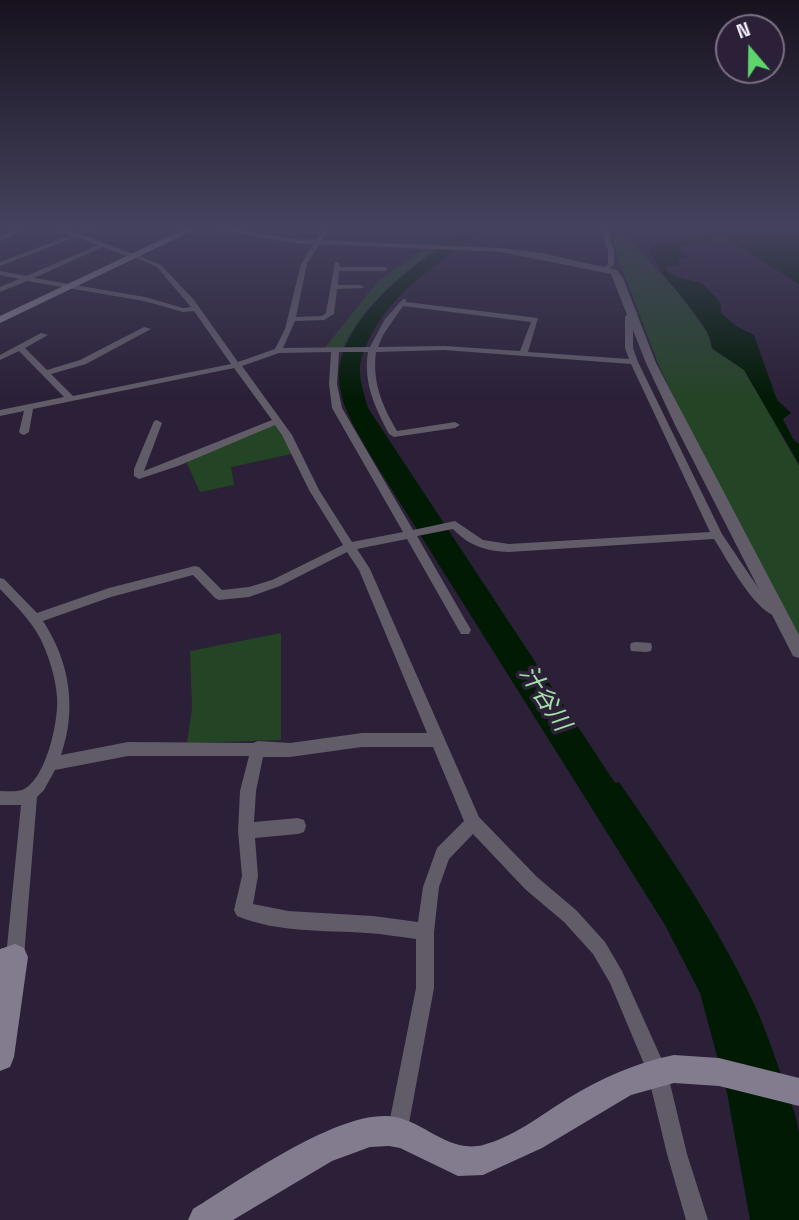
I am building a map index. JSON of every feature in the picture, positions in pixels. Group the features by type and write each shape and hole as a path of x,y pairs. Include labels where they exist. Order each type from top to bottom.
{"main road":[{"path":"0,320 68,287"},
{"path":"0,1057 8,959"},
{"path":"204,1220 329,1147 372,1132 397,1134 460,1162 482,1161 534,1138 614,1088 657,1071 677,1068 704,1071 799,1092"}],"street":[{"path":"63,286 145,299 183,310 195,309"},
{"path":"176,286 278,421 314,490 351,546 439,740 473,823 531,883 570,916 599,948 616,977 638,1022 657,1071 696,1220"},
{"path":"278,351 286,337 298,286"},
{"path":"622,286 651,363 675,413 799,651"},
{"path":"290,319 328,317 334,287 360,287"},
{"path":"455,425 394,435 378,407 369,379 371,351 383,325 402,303 535,320 523,355"},
{"path":"633,313 629,317 629,339 634,362 717,534 759,598 778,613"},
{"path":"46,373 83,362 147,329"},
{"path":"0,358 44,335"},
{"path":"20,347 70,398"},
{"path":"0,413 237,365 278,351 434,348 634,362"},
{"path":"338,351 333,384 337,408 465,631"},
{"path":"24,432 29,408"},
{"path":"158,423 139,469 139,476 162,470 278,421"},
{"path":"37,618 109,593 195,570 219,595 249,592 276,583 351,546 455,525 467,538 482,547 509,548 717,534"},
{"path":"0,582 37,618 51,647 64,700 59,738 51,764 30,794 8,959"},
{"path":"51,764 128,749 290,750 362,740 439,740"},
{"path":"258,748 248,792 246,831 250,876 243,910 266,918 318,924 369,924 425,932"},
{"path":"0,798 30,794"},
{"path":"397,1134 425,988 425,932 431,887 443,855 473,823"},
{"path":"246,831 298,826"}],"shaded area":[{"path":"374,286 392,286 360,319 342,349 324,349"},
{"path":"629,286 672,286 707,332 712,349 744,370 799,466 799,652 778,613 659,366"},
{"path":"278,421 296,453 231,467 234,485 200,492 186,461"},
{"path":"281,633 281,740 187,743 192,708 190,651"}],"water":[{"name":"汁谷川","path":"392,286 411,286 384,314 367,343 361,360 360,371 368,408 615,783 619,782 675,864 742,978 795,1114 799,1132 799,1220 750,1220 727,1093 700,993 665,925 351,421 340,391 342,357 352,334"},
{"path":"673,286 705,286 721,303 721,313 736,326 754,335 777,400 791,413 783,419 793,439 799,444 799,464 744,370 712,348 704,326"}]}
